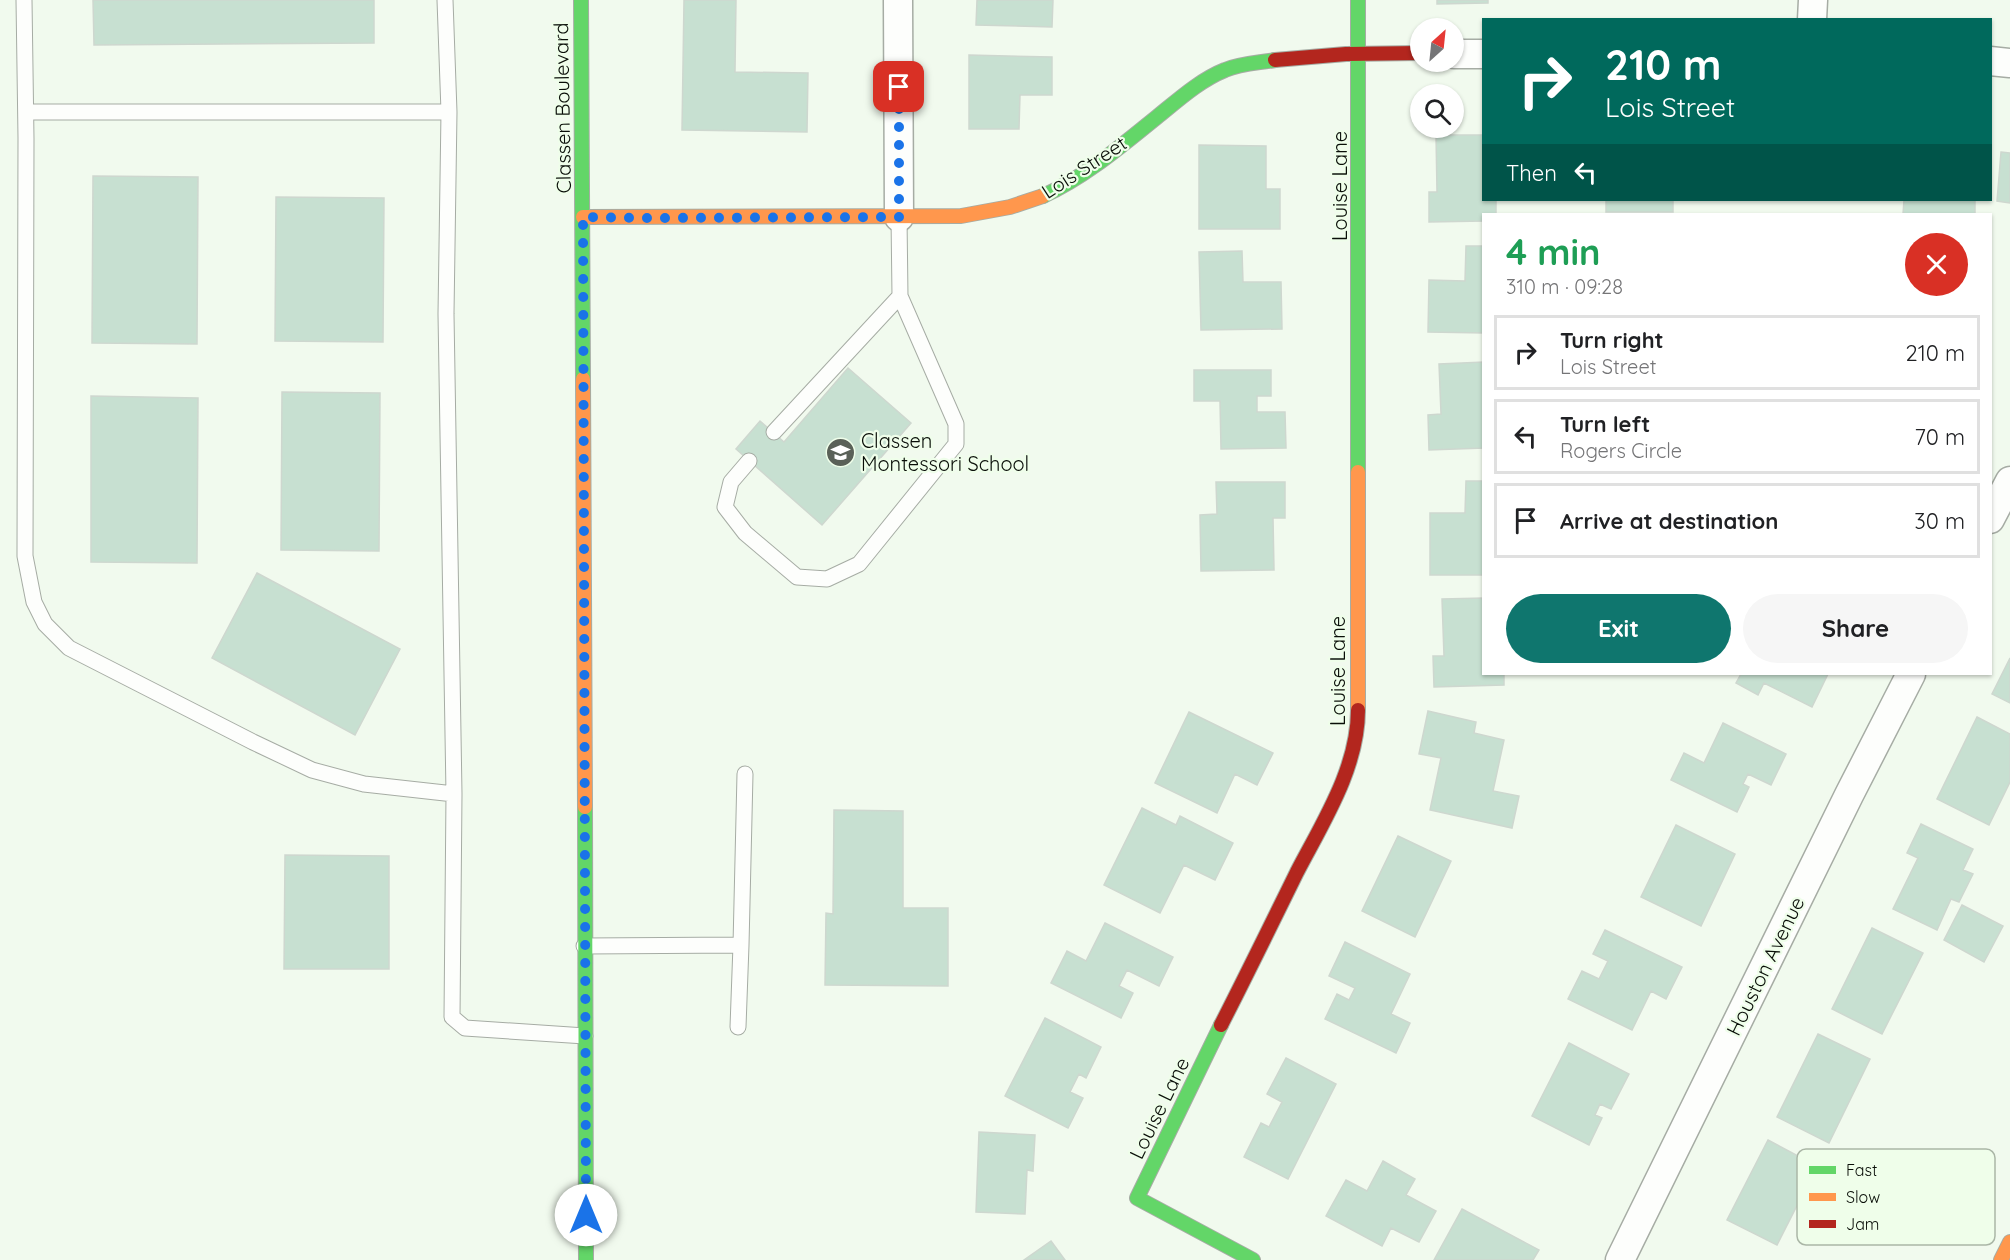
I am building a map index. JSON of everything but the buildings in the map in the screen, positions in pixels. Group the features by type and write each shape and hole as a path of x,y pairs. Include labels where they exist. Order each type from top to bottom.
{"street":[{"name":"Classen Boulevard","path":"581,0 586,1260"},
{"path":"898,0 899,217"},
{"name":"Louise Lane","path":"1253,1260 1137,1198 1337,793 1353,751 1358,727 1358,0"},
{"path":"1812,18 1813,0"},
{"name":"Lois Street","path":"583,217 899,217 961,216 989,212 1042,197 1068,183 1179,98 1224,70 1242,65 1309,56 1410,53"},
{"path":"1464,54 1482,54"},
{"path":"1992,61 2010,63"},
{"path":"1992,515 2010,481"},
{"name":"Houston Avenue","path":"1620,1260 1838,816 1910,675"},
{"path":"2001,1260 2010,1242"}],"lane":[{"path":"24,0 25,556 34,602 45,624 69,648 312,770 364,784 454,794"},
{"path":"445,0 449,112 447,314 454,794 452,1017 465,1028 585,1036"},
{"path":"26,112 449,112"},
{"path":"749,461 731,482 725,507 745,533 797,577 827,579 859,564 956,444 956,424 900,296 899,217"},
{"path":"774,432 900,296"},
{"path":"738,1027 746,774"},
{"path":"584,946 741,945"}],"traffic: fast":[{"path":"581,0 583,379"},
{"path":"1358,0 1358,472"},
{"path":"1043,196 1073,180 1102,160 1207,79 1237,66 1275,60"},
{"path":"585,807 586,1260"},
{"path":"1221,1025 1137,1198 1253,1260"}],"traffic: slow":[{"path":"583,217 961,216 1010,207 1043,196"},
{"path":"583,379 585,807"},
{"path":"1358,472 1358,710"},
{"path":"2001,1260 2010,1242"}],"traffic: jam":[{"path":"1275,60 1346,54 1410,53"},
{"path":"1221,1025 1346,774 1356,732 1358,710"}],"place":[{"name":"Classen Montessori School","path":"840,452"}],"route":[{"path":"586,1215 583,217 899,217 899,87"}]}
